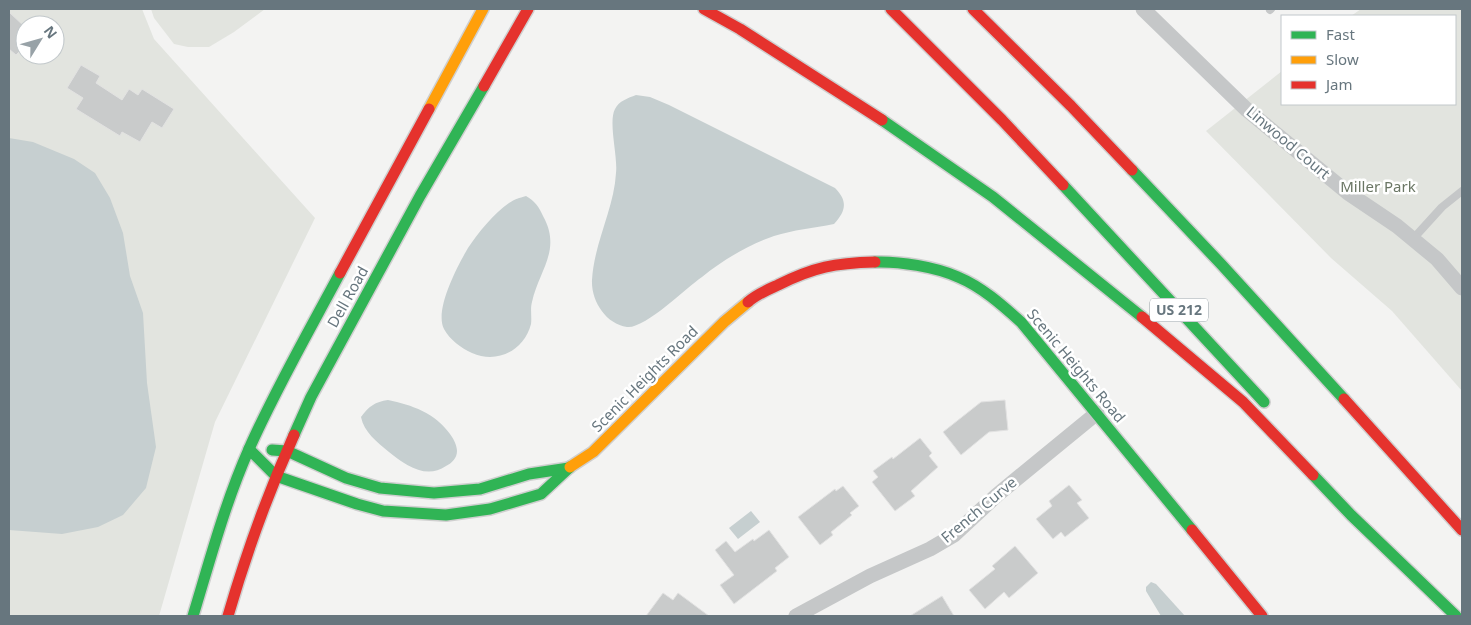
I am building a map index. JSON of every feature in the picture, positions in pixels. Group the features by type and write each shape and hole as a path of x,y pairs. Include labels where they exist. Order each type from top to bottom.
{"main road":[{"name":"Dell Road","path":"193,616 228,503 249,449 297,353 483,9"},
{"name":"Dell Road","path":"228,616 238,581 276,476 311,397 415,205 528,9"},
{"path":"704,9 858,104 977,186 1122,300 1243,402 1351,515 1456,616"},
{"name":"US 212","path":"891,9 1002,120 1273,411"},
{"path":"973,9 1070,106 1221,264 1462,530"},
{"path":"989,9 1070,106"},
{"name":"Scenic Heights Road","path":"249,449 276,476 383,511 446,515 490,509 540,494 569,468 593,452 724,322 755,296 791,278 820,267 843,263 880,262 911,264 958,277 996,300 1021,322 1262,616"},
{"name":"Scenic Heights Road","path":"249,449 287,451 346,478 380,488 434,493 480,489 529,474 569,468"},
{"path":"1388,535 1462,615"}],"street":[{"name":"Linwood Court","path":"1143,9 1247,110 1348,193 1397,226 1437,259 1462,288"},
{"name":"French Curve","path":"796,616 870,576 930,549 954,534 997,495 1097,413"}],"lane":[{"path":"1412,240 1442,207 1462,191"}],"green space":[{"path":"9,9 142,9 154,39 315,218 215,422 159,616 9,616"},
{"path":"151,9 265,9 234,32 209,47 188,47 174,44 154,18"},
{"name":"Miller Park","path":"1361,9 1462,9 1462,391 1392,311 1331,258 1206,131 1281,72 1281,105 1456,105 1456,15 1352,15"}],"shaded area":[{"path":"636,95 650,97 669,105 835,188 844,202 841,215 834,224 781,234 745,248 710,271 644,322 627,327 619,325 601,310 594,296 592,280 596,253 612,200 614,186 616,166 613,115 619,104"},
{"path":"9,138 33,142 74,159 95,173 110,198 123,233 130,276 143,313 147,383 156,447 146,488 123,515 98,527 62,534 9,530"},
{"path":"526,196 540,210 548,228 550,239 550,250 532,302 531,324 516,348 500,356 481,356 460,346 444,329 442,311 448,288 468,248 481,230 503,207 513,200"},
{"path":"388,400 406,404 422,411 444,427 456,446 457,454 452,462 431,472 416,469 402,462 376,440 368,432 361,417 373,405"},
{"path":"751,511 760,522 738,539 729,528"},
{"path":"1151,582 1156,584 1185,616 1161,616 1146,591 1146,587"}],"building":[{"path":"9,12 15,18 15,54 9,49"},
{"path":"81,65 100,76 96,83 122,100 129,89 138,95 142,89 174,109 162,128 152,122 140,142 122,132 120,136 76,109 83,98 67,88"},
{"path":"1005,400 1008,430 989,432 961,455 943,432 981,402"},
{"path":"920,438 932,453 929,456 938,467 911,491 915,496 895,511 872,482 878,477 873,471 892,457 893,459"},
{"path":"1069,485 1082,500 1077,503 1089,518 1065,537 1061,532 1053,539 1036,519 1052,506 1049,501"},
{"path":"843,486 859,506 850,513 852,515 831,532 833,535 820,545 798,517 835,489 836,491"},
{"path":"769,530 789,557 775,568 777,571 734,604 720,585 734,575 715,550 726,541 735,552"},
{"path":"1015,546 1038,573 1009,598 1004,592 985,609 969,590 995,569 992,566"},
{"path":"663,593 673,600 678,593 709,616 646,616"},
{"path":"942,596 954,616 910,616"}],"traffic: fast":[{"path":"294,435 311,397 420,196 484,86"},
{"path":"882,120 993,197 1142,317"},
{"path":"1132,170 1344,399"},
{"path":"1063,185 1264,402"},
{"path":"875,262 917,265 949,273 967,281 1007,309 1021,322 1192,530"},
{"path":"193,616 240,469 281,383 340,273"},
{"path":"249,449 276,476 357,504 383,511 446,515 490,509 541,494 570,467"},
{"path":"272,450 287,451 346,478 380,488 434,493 480,489 529,474 569,468"},
{"path":"1313,475 1351,515 1456,616"}],"traffic: slow":[{"path":"429,109 483,9"},
{"path":"570,467 593,452 724,322 748,302"}],"traffic: jam":[{"path":"484,86 528,9"},
{"path":"704,9 740,29 882,120"},
{"path":"891,9 1002,120 1063,185"},
{"path":"973,9 1071,106 1132,170"},
{"path":"340,273 429,109"},
{"path":"748,302 766,290 814,270 848,263 875,262"},
{"path":"1142,317 1243,402 1313,475"},
{"path":"1344,399 1462,530"},
{"path":"228,616 258,524 294,435"},
{"path":"1192,530 1262,616"}]}
